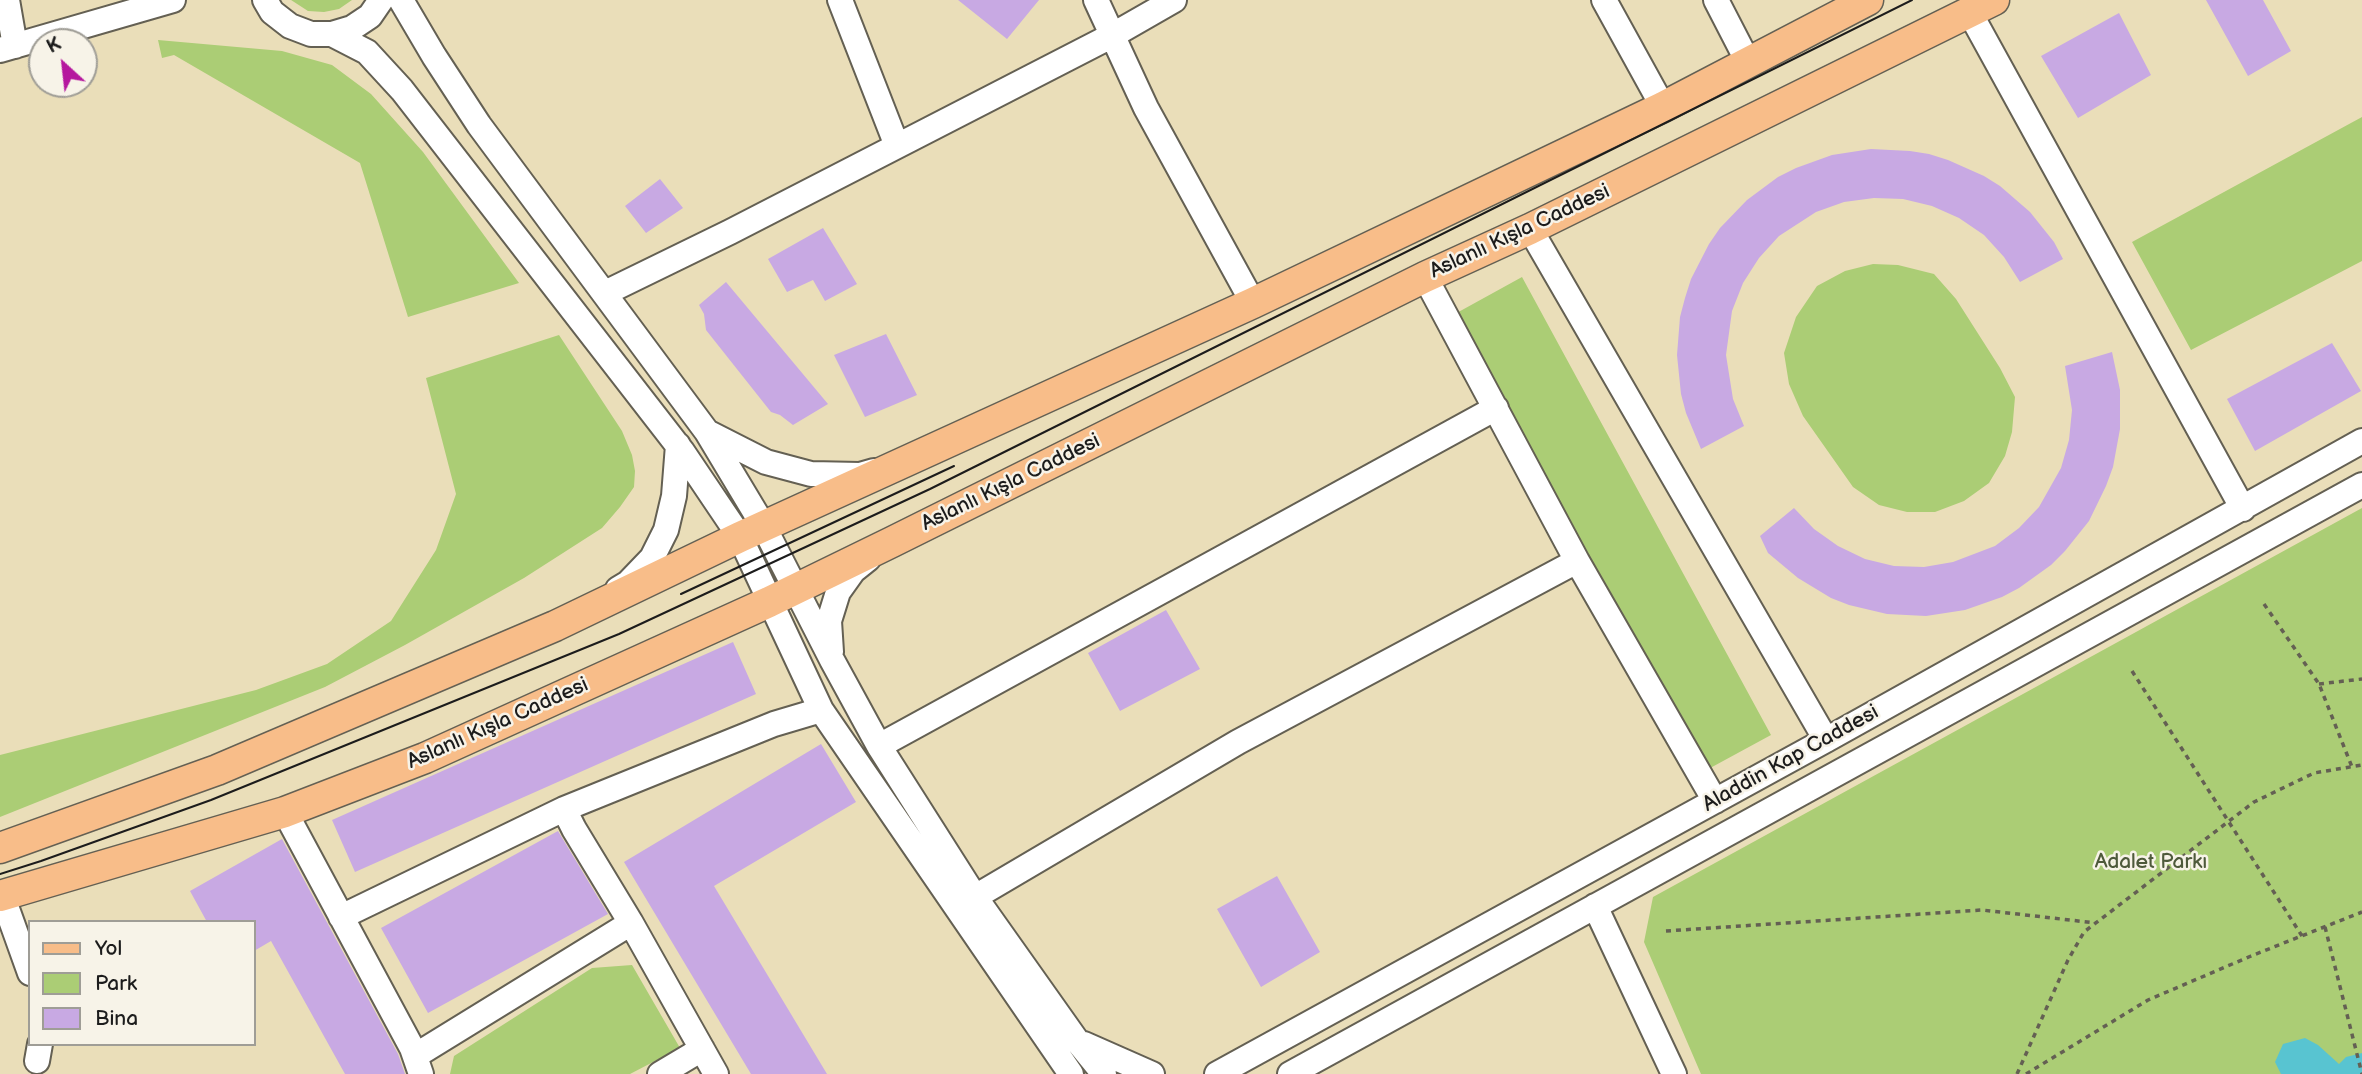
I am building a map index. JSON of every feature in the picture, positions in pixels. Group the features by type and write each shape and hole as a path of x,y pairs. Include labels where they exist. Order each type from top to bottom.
{"main road":[{"path":"0,848 217,770 555,626 901,463 1253,303 1663,107 1868,0"},
{"name":"Aslanlı Kışla Caddesi","path":"1,896 285,812 425,758 892,542 1424,277 1530,229 1982,6"}],"street":[{"path":"7,0 7,48 173,0"},
{"path":"265,0 272,12 290,26 311,34 332,34 352,28 370,16 382,0"},
{"path":"401,0 479,125 707,432 782,595 821,710 1066,1055 1104,1074"},
{"path":"840,0 897,146"},
{"path":"1096,0 1146,108 1253,303"},
{"path":"604,293 730,232 1113,35 1174,0"},
{"path":"1604,0 1663,107"},
{"path":"1716,0 1749,64"},
{"path":"1982,6 2243,509"},
{"path":"332,34 366,52 401,90 678,445 752,532"},
{"path":"1530,229 1826,740"},
{"path":"1424,277 1577,561 1715,801"},
{"path":"879,746 1496,408"},
{"path":"707,432 766,462 811,474 860,475 901,463"},
{"name":"Aladdin Kap Caddesi","path":"1195,1074 1227,1069 1826,740 2362,441"},
{"path":"555,626 628,583 652,558 666,530 674,496 678,445"},
{"name":"Aladdin Kap Caddesi","path":"1290,1074 2362,485"},
{"path":"832,660 828,621 838,592 853,570 892,542"},
{"path":"975,897 1238,742 1577,561"},
{"path":"782,595 832,660 879,746 975,897 1066,1055 1072,1074"},
{"path":"341,917 564,809 774,724 821,710"},
{"path":"564,809 716,1074"},
{"path":"285,812 418,1065 631,923"},
{"path":"1,896 28,968"},
{"path":"1595,906 1674,1074"},
{"path":"660,1074 702,1049"},
{"path":"1066,1055 1152,1074"}],"path":[{"path":"2264,604 2319,684 2352,767"},
{"path":"2132,671 2302,936"},
{"path":"2319,684 2362,679"},
{"path":"2017,1074 2068,960 2084,932 2254,802 2314,773 2362,765"},
{"path":"1666,931 1982,910 2096,923"},
{"path":"2026,1074 2148,1000 2362,912"},
{"path":"2325,927 2362,1074"}],"green space":[{"path":"291,0 352,0 339,9 324,12 308,11"},
{"path":"158,40 282,51 332,65 371,94 423,152 519,283 408,317 360,163 174,55 162,58"},
{"path":"2362,117 2362,261 2191,350 2132,242"},
{"path":"1873,264 1898,265 1934,274 1956,299 2000,368 2015,397 2012,432 2005,456 1989,483 1964,501 1935,512 1907,512 1879,505 1853,487 1803,416 1789,384 1784,353 1796,317 1817,286 1845,271"},
{"path":"1522,277 1771,735 1701,773 1453,315"},
{"path":"559,335 622,431 632,455 634,487 602,528 524,578 325,687 0,817 0,755 256,690 327,664 391,621 436,550 456,494 426,378"},
{"name":"Adalet Parkı","path":"2362,508 2362,1074 1701,1074 1644,942 1653,897"},
{"path":"632,965 680,1048 630,1074 450,1074 454,1056 592,968"}],"water":[{"path":"2305,1038 2318,1045 2339,1064 2346,1057 2362,1053 2362,1074 2281,1074 2275,1062 2283,1044"}],"building":[{"path":"958,0 1039,0 1007,39"},
{"path":"2206,0 2263,0 2291,51 2248,76"},
{"path":"2119,13 2151,75 2078,118 2041,56"},
{"path":"1871,149 1929,154 1984,176 2030,212 2054,242 2063,259 2020,282 2004,257 1984,235 1959,218 1932,206 1903,199 1874,198 1844,202 1816,212 1779,236 1759,258 1743,283 1732,311 1726,355 1733,399 1744,426 1701,449 1681,394 1677,355 1680,317 1685,298 1691,279 1709,244 1720,228 1747,200 1778,177 1832,155"},
{"path":"660,179 683,208 646,233 625,206"},
{"path":"823,228 857,284 825,301 813,280 787,292 768,259"},
{"path":"726,282 828,404 793,425 771,412 706,330 704,314 699,305"},
{"path":"886,334 917,395 865,417 834,355"},
{"path":"2332,343 2361,391 2255,451 2227,399"},
{"path":"2112,352 2120,390 2120,429 2113,467 2106,486 2089,521 2065,551 2051,565 2019,588 1965,610 1926,616 1887,614 1831,598 1798,578 1768,553 1760,536 1794,508 1814,529 1838,546 1865,559 1894,566 1924,567 1953,562 1995,546 2019,528 2039,507 2061,468 2069,440 2072,410 2065,366"},
{"path":"1166,610 1200,669 1120,711 1088,653"},
{"path":"733,642 756,694 355,872 332,820"},
{"path":"821,744 856,802 714,886 827,1074 751,1074 624,862"},
{"path":"558,831 608,914 428,1013 381,928"},
{"path":"282,839 398,1054 405,1074 345,1074 271,941 256,950 256,920 206,920 190,891"},
{"path":"1277,876 1320,952 1261,987 1217,909"}],"tram line":[{"path":"0,874 211,800 619,634 930,489 1912,0"},
{"path":"681,594 954,466"}]}
